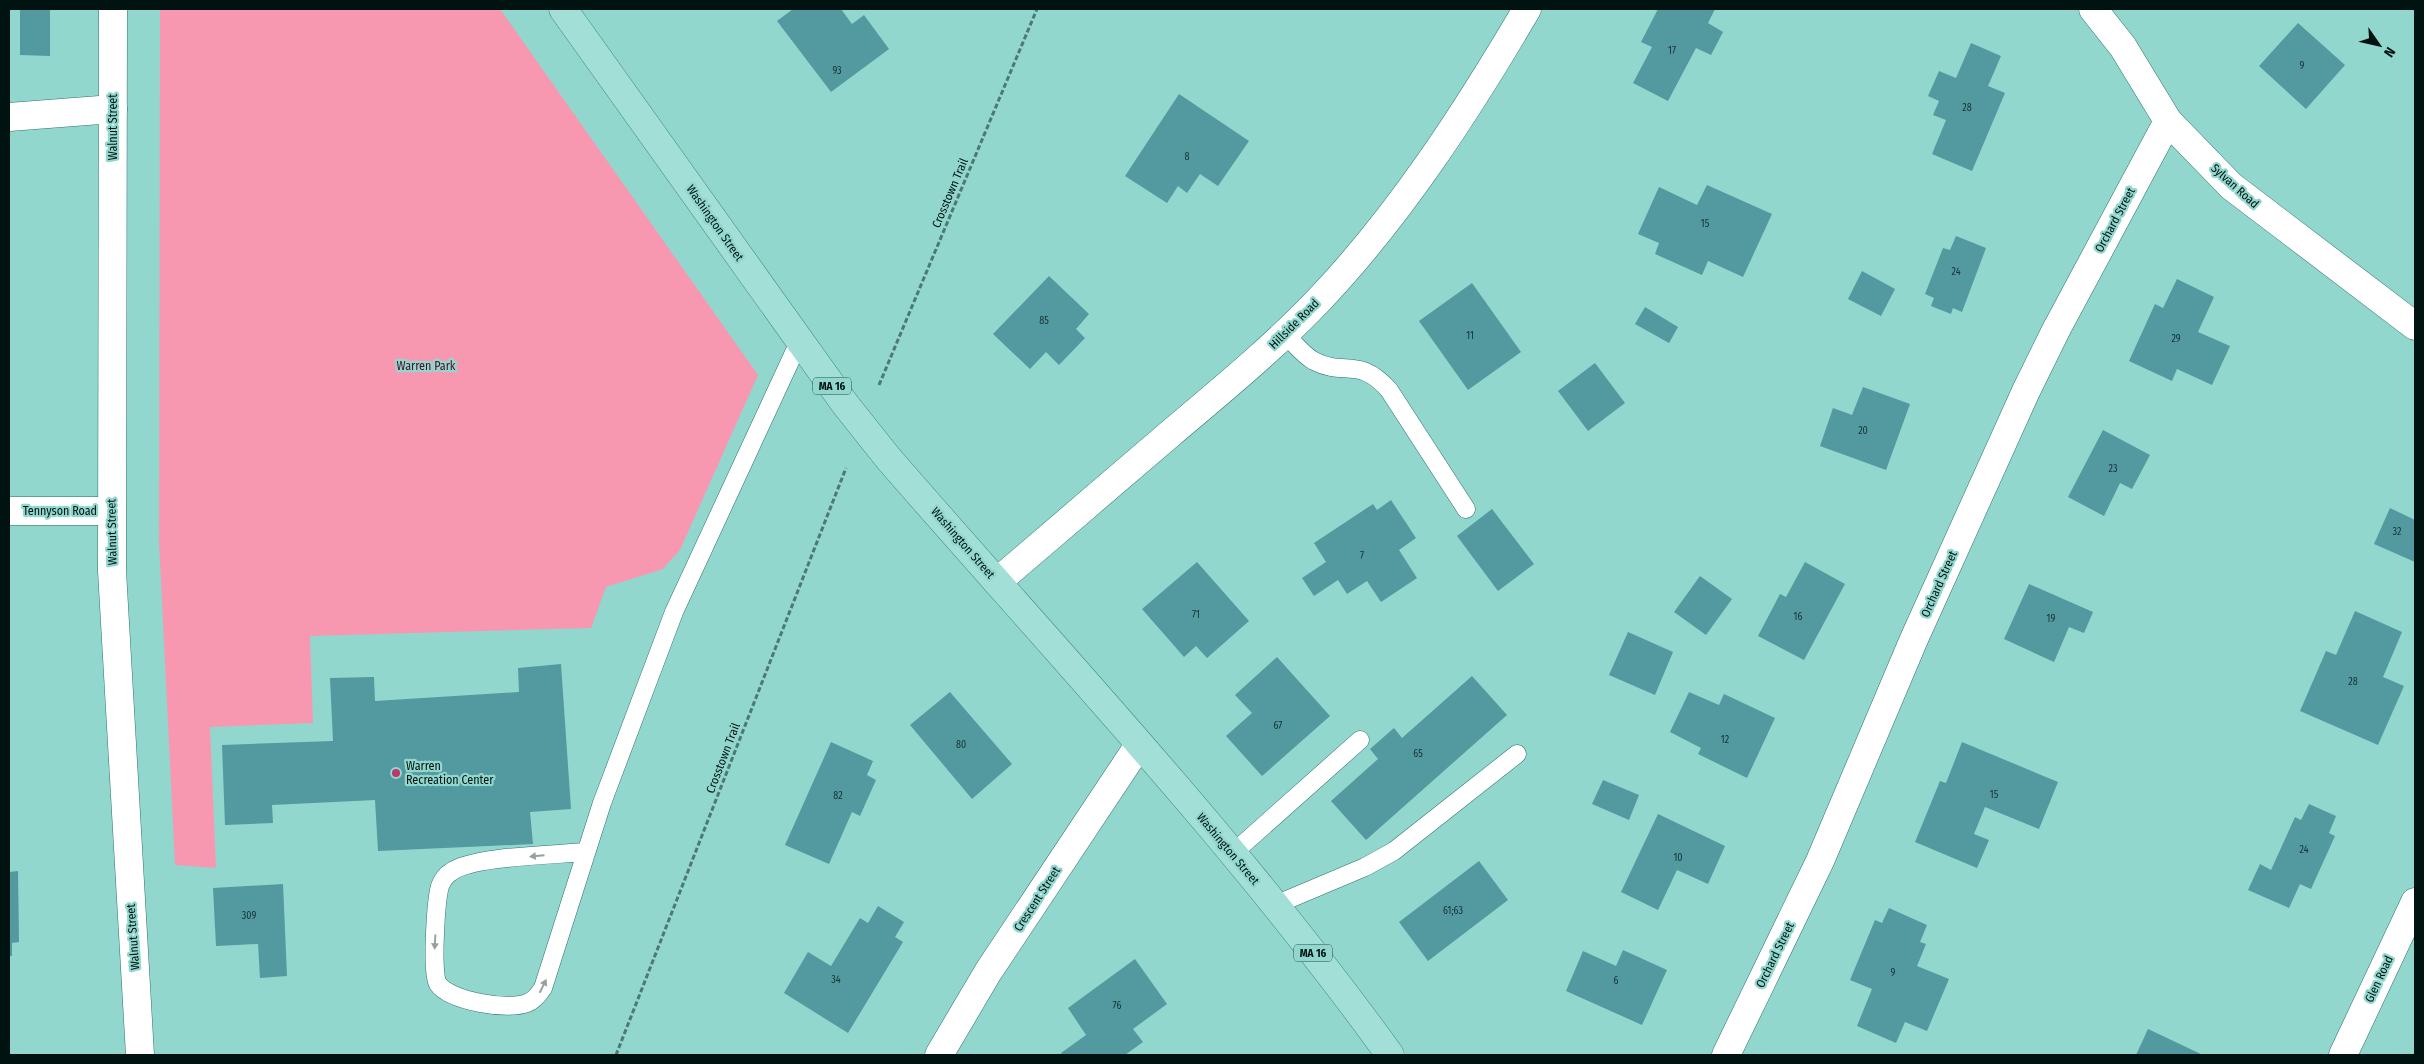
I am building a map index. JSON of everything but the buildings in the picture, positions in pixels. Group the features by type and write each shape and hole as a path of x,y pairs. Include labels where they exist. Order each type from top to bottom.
{"main road":[{"name":"Washington Street","path":"563,9 799,342 888,458 1232,854 1336,982 1390,1055"}],"street":[{"name":"Walnut Street","path":"113,9 111,511 117,685 140,1055"},
{"name":"Hillside Road","path":"996,582 1285,334 1355,258 1417,178 1473,98 1527,9"},
{"name":"Sylvan Road","path":"2093,9 2123,47 2168,121 2231,186 2415,326"},
{"path":"9,117 113,109"},
{"name":"Orchard Street","path":"1726,1055 1820,861 1914,639 2026,391 2056,330 2168,121"},
{"name":"Tennyson Road","path":"9,511 111,511"},
{"name":"Crescent Street","path":"939,1055 988,972 1139,745"},
{"name":"Glen Road","path":"2343,1055 2415,902"}],"lane":[{"path":"1285,334 1313,360 1328,366 1369,372 1380,380 1389,390 1466,509"},
{"path":"585,852 480,862 452,871 443,880 438,898 434,962 436,980 443,990 460,999 512,1006 525,1004 536,998 546,982 585,852 611,775 674,612 799,342"},
{"path":"1232,854 1360,740"},
{"path":"1275,906 1365,866 1394,850 1517,754"}],"path":[{"name":"Crosstown Trail","path":"880,385 1037,9"},
{"name":"Crosstown Trail","path":"616,1055 846,468"}],"green space":[{"name":"Warren Park","path":"160,9 500,9 758,375 680,550 663,569 606,587 591,628 310,636 313,723 210,727 216,868 175,865 159,541"}],"place":[{"name":"Warren Recreation Center","path":"396,773"}]}
